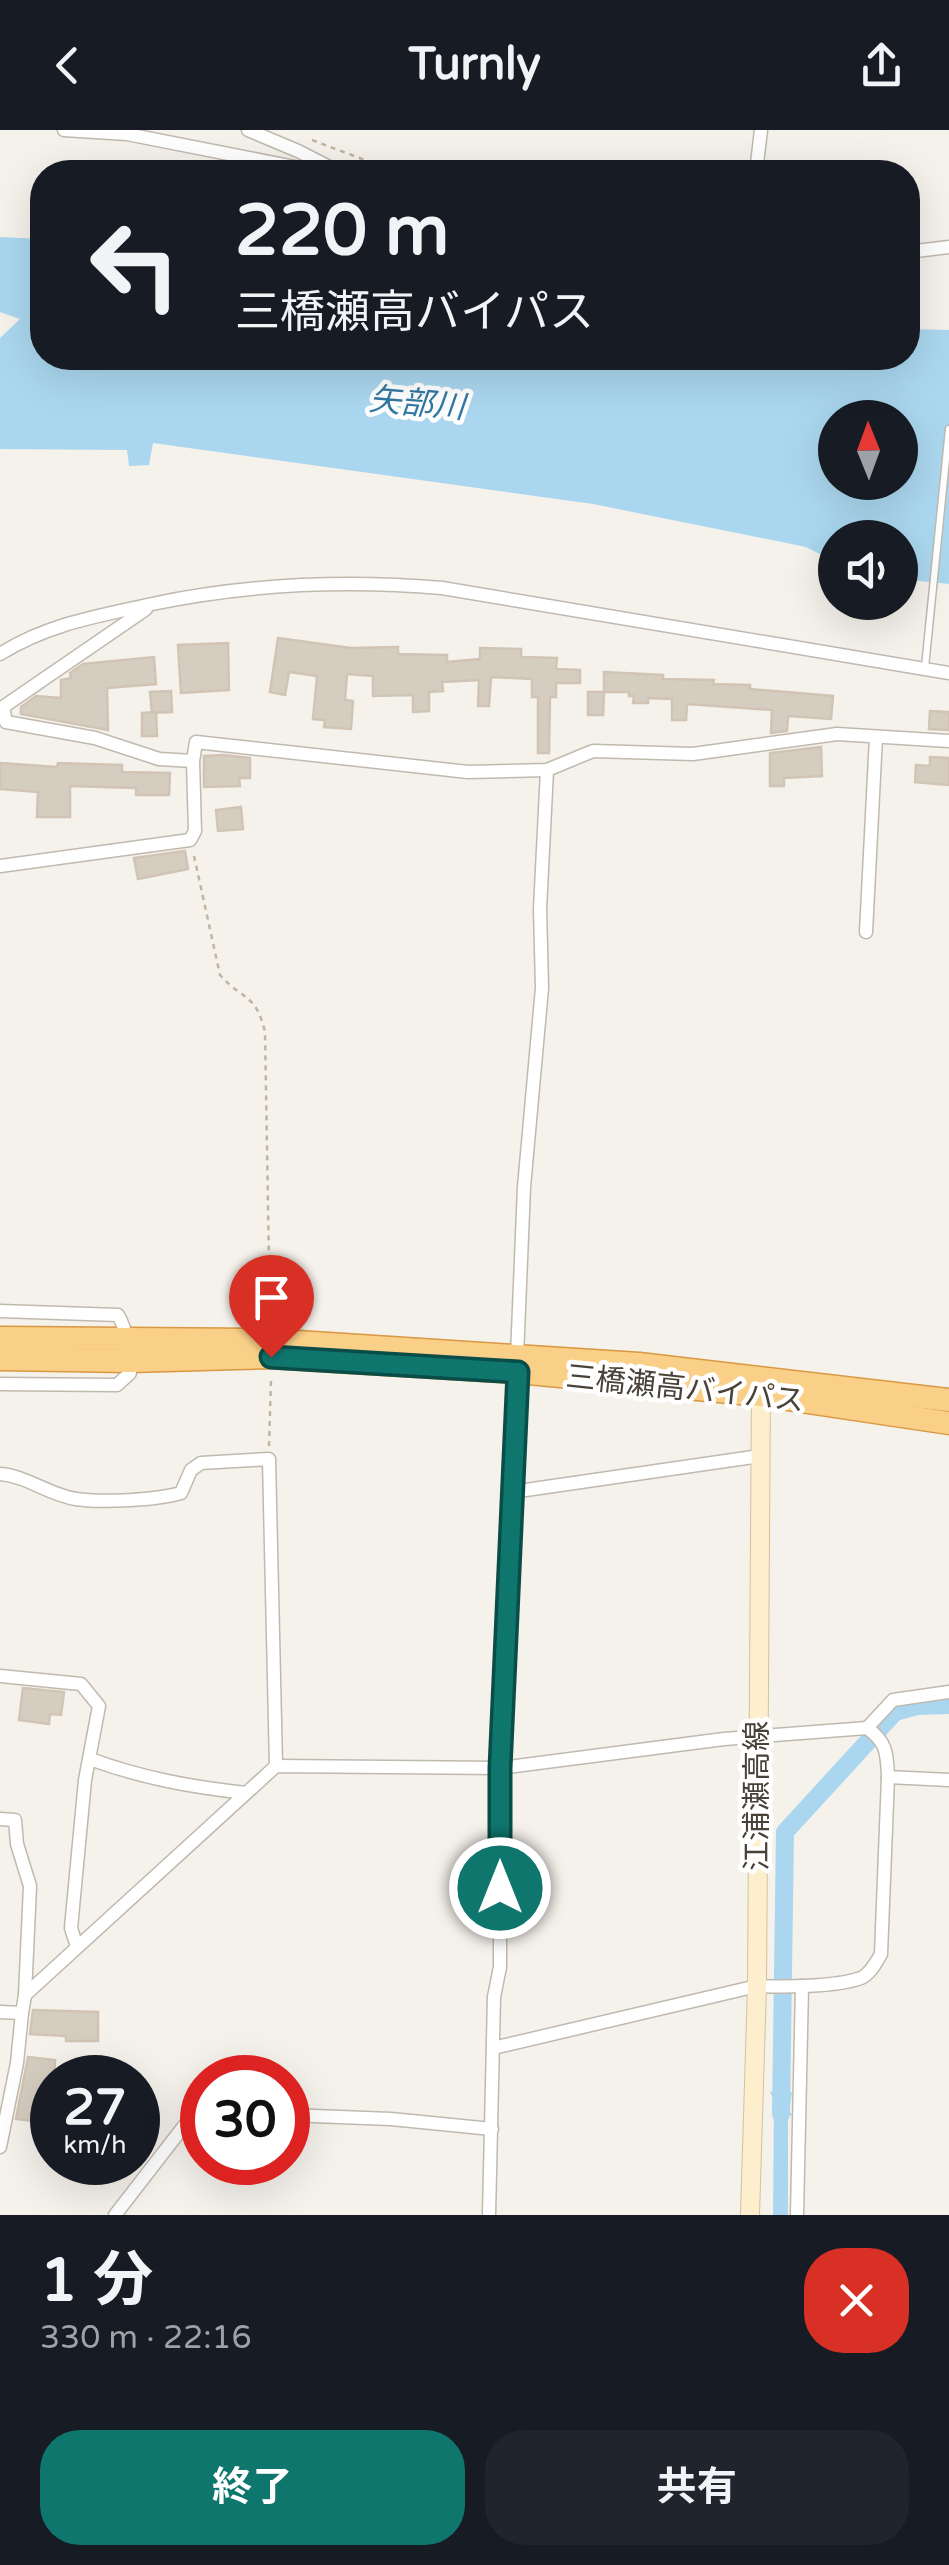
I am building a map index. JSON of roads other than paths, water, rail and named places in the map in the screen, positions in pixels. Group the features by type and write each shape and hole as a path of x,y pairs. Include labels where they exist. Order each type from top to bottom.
{"highway":[{"name":"三橋瀬高バイパス","path":"9,1349 271,1349 518,1364 640,1364 949,1423"},
{"name":"三橋瀬高バイパス","path":"761,1386 949,1400"}],"main road":[{"name":"江浦瀬高線","path":"750,2215 757,1986 761,1386"}],"street":[{"path":"64,130 126,134 259,160"},
{"path":"248,130 317,160"},
{"path":"757,160 761,130"},
{"path":"920,251 949,247"},
{"path":"0,654 73,620 181,597 263,587 384,584 442,588 949,673"},
{"path":"152,604 3,707 6,722 95,738 159,759 193,761"},
{"path":"0,866 190,840 195,831 196,742 468,772 548,770 593,751 693,754 837,734 949,741"},
{"path":"866,932 876,736"},
{"path":"489,2215 494,1998 500,1967 500,1768 524,1187 542,988 540,909 548,770"},
{"path":"0,1311 118,1314 126,1327 130,1373 118,1385 0,1384"},
{"path":"512,1492 760,1456"},
{"path":"0,1474 18,1475 75,1499 165,1497 181,1493 191,1470 201,1463 268,1459 276,1766"},
{"path":"0,1676 81,1684 99,1706 85,1780 71,1928 76,1947"},
{"path":"867,1728 893,1700 949,1692"},
{"path":"25,1994 276,1766 500,1768 756,1736 867,1728 879,1736 887,1749 888,1777 881,1954 862,1978 802,1986 757,1986 493,2048"},
{"path":"90,1759 141,1777 246,1793"},
{"path":"888,1777 949,1780"},
{"path":"0,1818 15,1820 17,1844 30,1886 25,1994 17,2063 0,2147"},
{"path":"797,2215 802,1986"},
{"path":"0,2012 22,2013"},
{"path":"310,2117 391,2119 492,2130"},
{"path":"115,2215 180,2131"}],"lane":[{"path":"924,668 949,429"}],"water":[{"name":"矢部川","path":"0,237 30,238 30,370 920,370 920,329 949,330 949,584 918,581 918,520 818,520 818,553 806,547 593,504 153,443 149,465 129,466 127,450 0,449 0,338 20,319 0,312"},
{"path":"770,2092 792,2092 789,2112 793,2115 788,2116 788,2215 773,2215 774,2100"}],"waterway":[{"path":"781,2114 785,1832 895,1712 917,1706 949,1705"}]}
